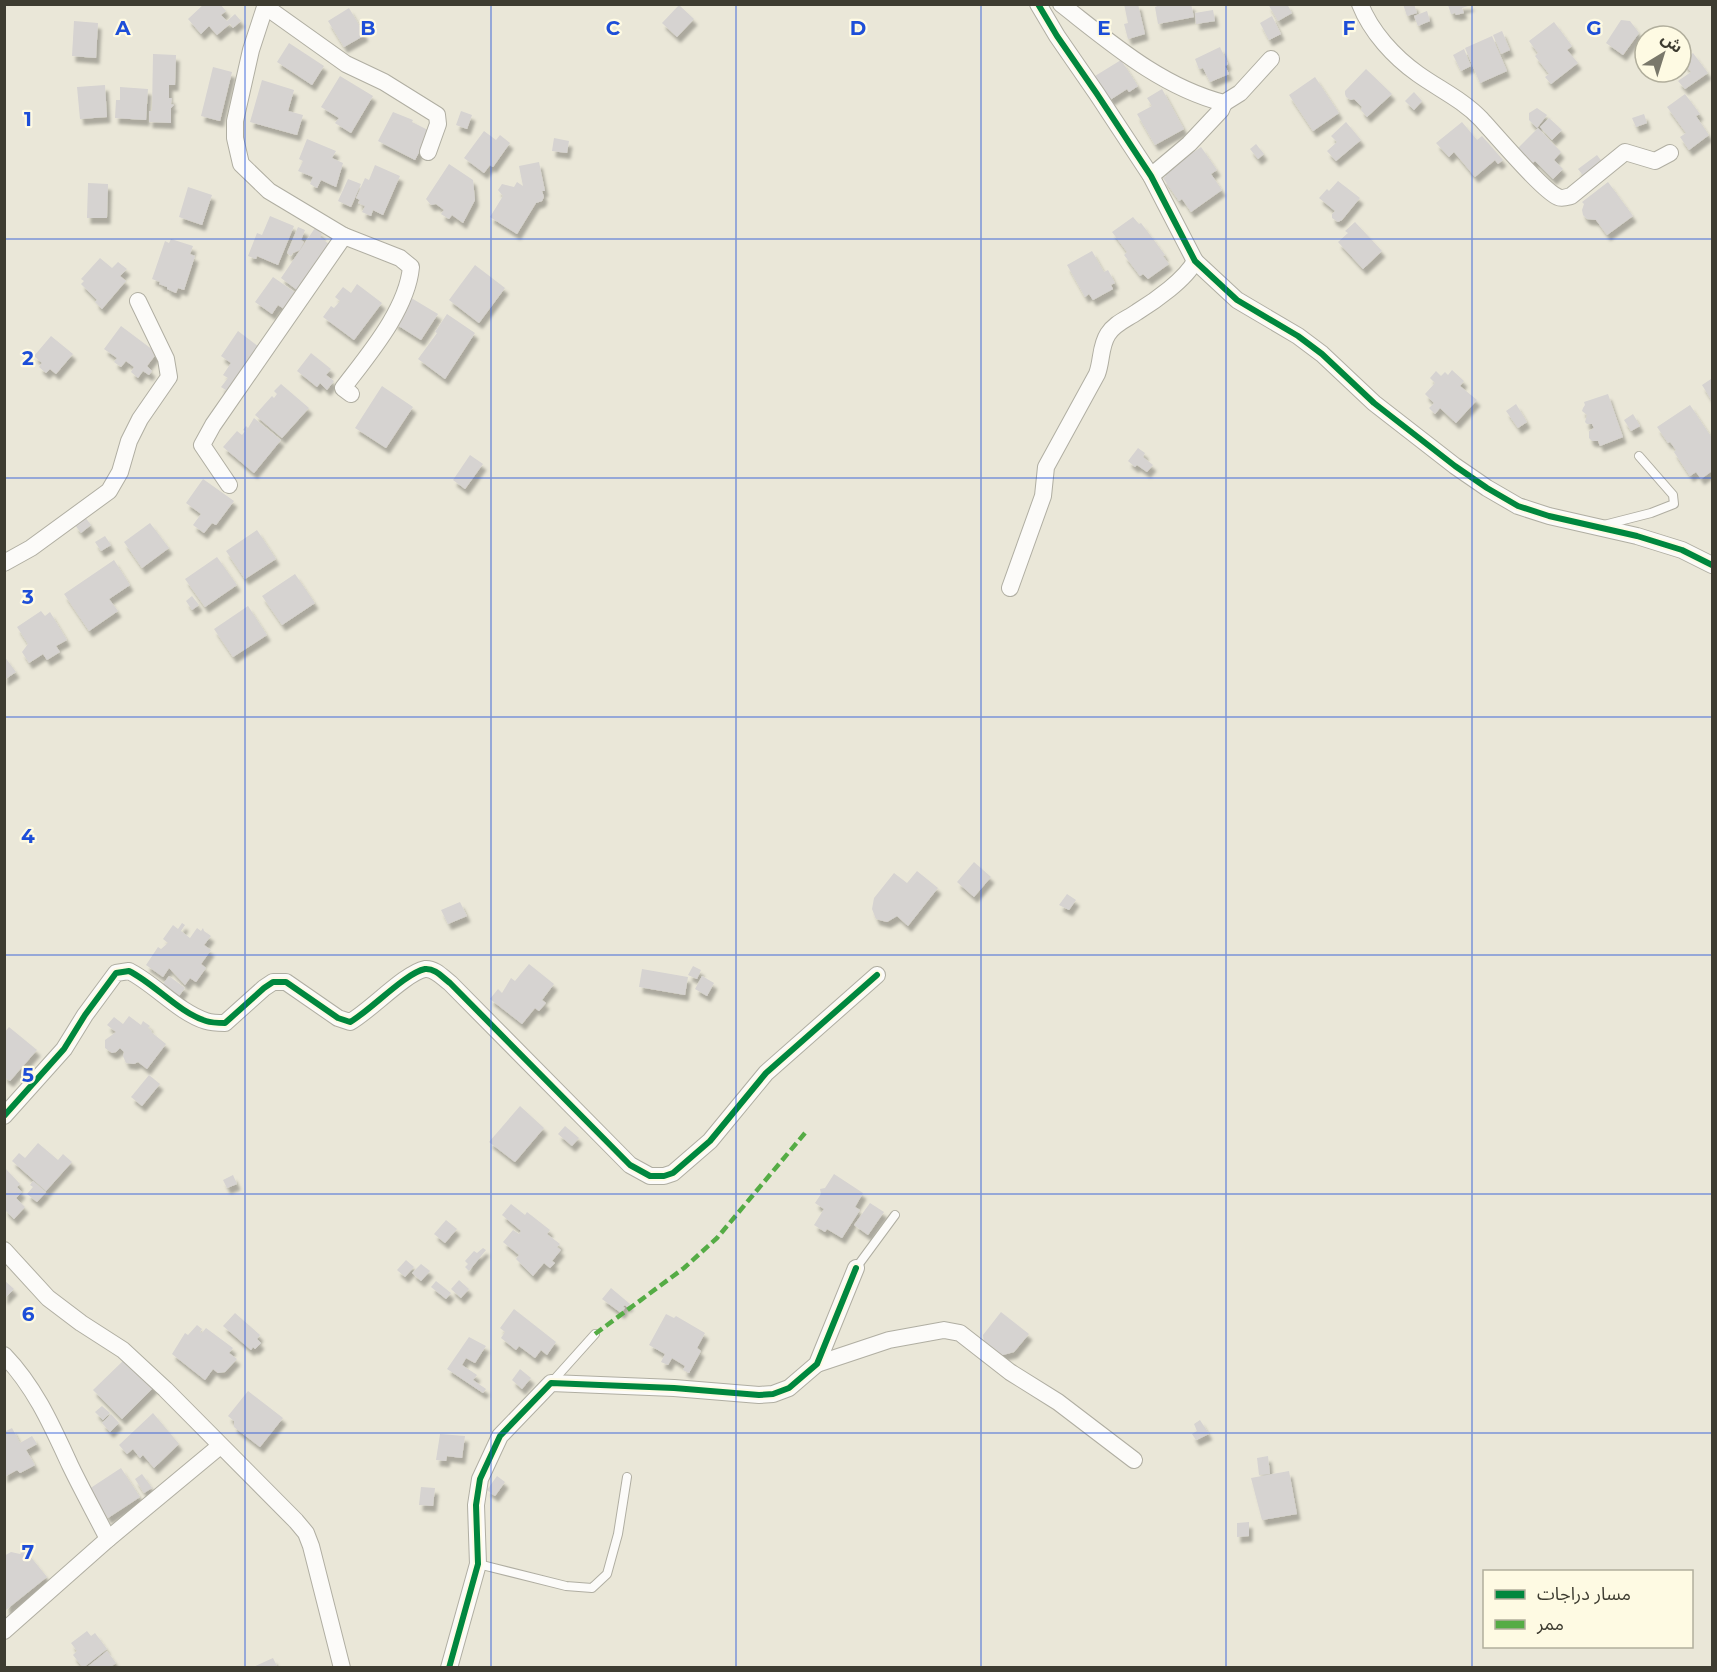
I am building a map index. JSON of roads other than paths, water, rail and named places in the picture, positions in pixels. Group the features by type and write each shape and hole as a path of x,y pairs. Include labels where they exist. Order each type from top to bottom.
{"street":[{"path":"1038,4 1151,176 1196,261 1237,300 1298,336 1322,354 1374,403 1487,488 1518,506 1549,516 1637,536 1682,550 1713,565"},
{"path":"1061,4 1134,60 1177,85 1210,100 1224,103"},
{"path":"1360,4 1376,32 1397,56 1419,75 1468,105 1557,197 1571,196 1625,152 1649,161 1670,153"},
{"path":"351,394 343,388 395,312 406,288 411,267 400,258 345,236 269,191 242,164 235,138 236,121 251,50 266,6 346,64 384,82 436,115 438,124 428,152"},
{"path":"1151,176 1189,144 1221,110 1224,103 1240,93 1271,59"},
{"path":"229,485 202,445 213,425 345,236"},
{"path":"1010,588 1043,496 1046,467 1097,374 1102,362 1102,349 1106,337 1114,326 1139,312 1190,272 1196,261"},
{"path":"4,563 31,548 109,491 120,472 129,441 140,419 168,377 166,359 138,301"},
{"path":"4,1116 64,1049 116,973 129,970 194,1017 208,1022 225,1023 273,982 286,982 338,1018 350,1022 413,975 425,969 434,970 450,983 630,1165 650,1176 664,1176 674,1173 710,1141 766,1073 878,975"},
{"path":"4,1250 48,1298 123,1350 306,1533 342,1668"},
{"path":"817,1364 856,1268"},
{"path":"449,1668 478,1564 476,1505 480,1479 500,1436 551,1383 773,1394 789,1388 817,1364 889,1340 944,1330 960,1333 1010,1372 1049,1395 1134,1460"},
{"path":"4,1355 28,1384 53,1424 71,1467 108,1539"},
{"path":"4,1631 108,1539 220,1446"}],"lane":[{"path":"1598,527 1651,513 1674,504 1673,495 1639,456"},
{"path":"856,1268 895,1215"},
{"path":"551,1383 595,1334"},
{"path":"478,1564 566,1586 592,1588 607,1574 618,1534 627,1477"}]}
